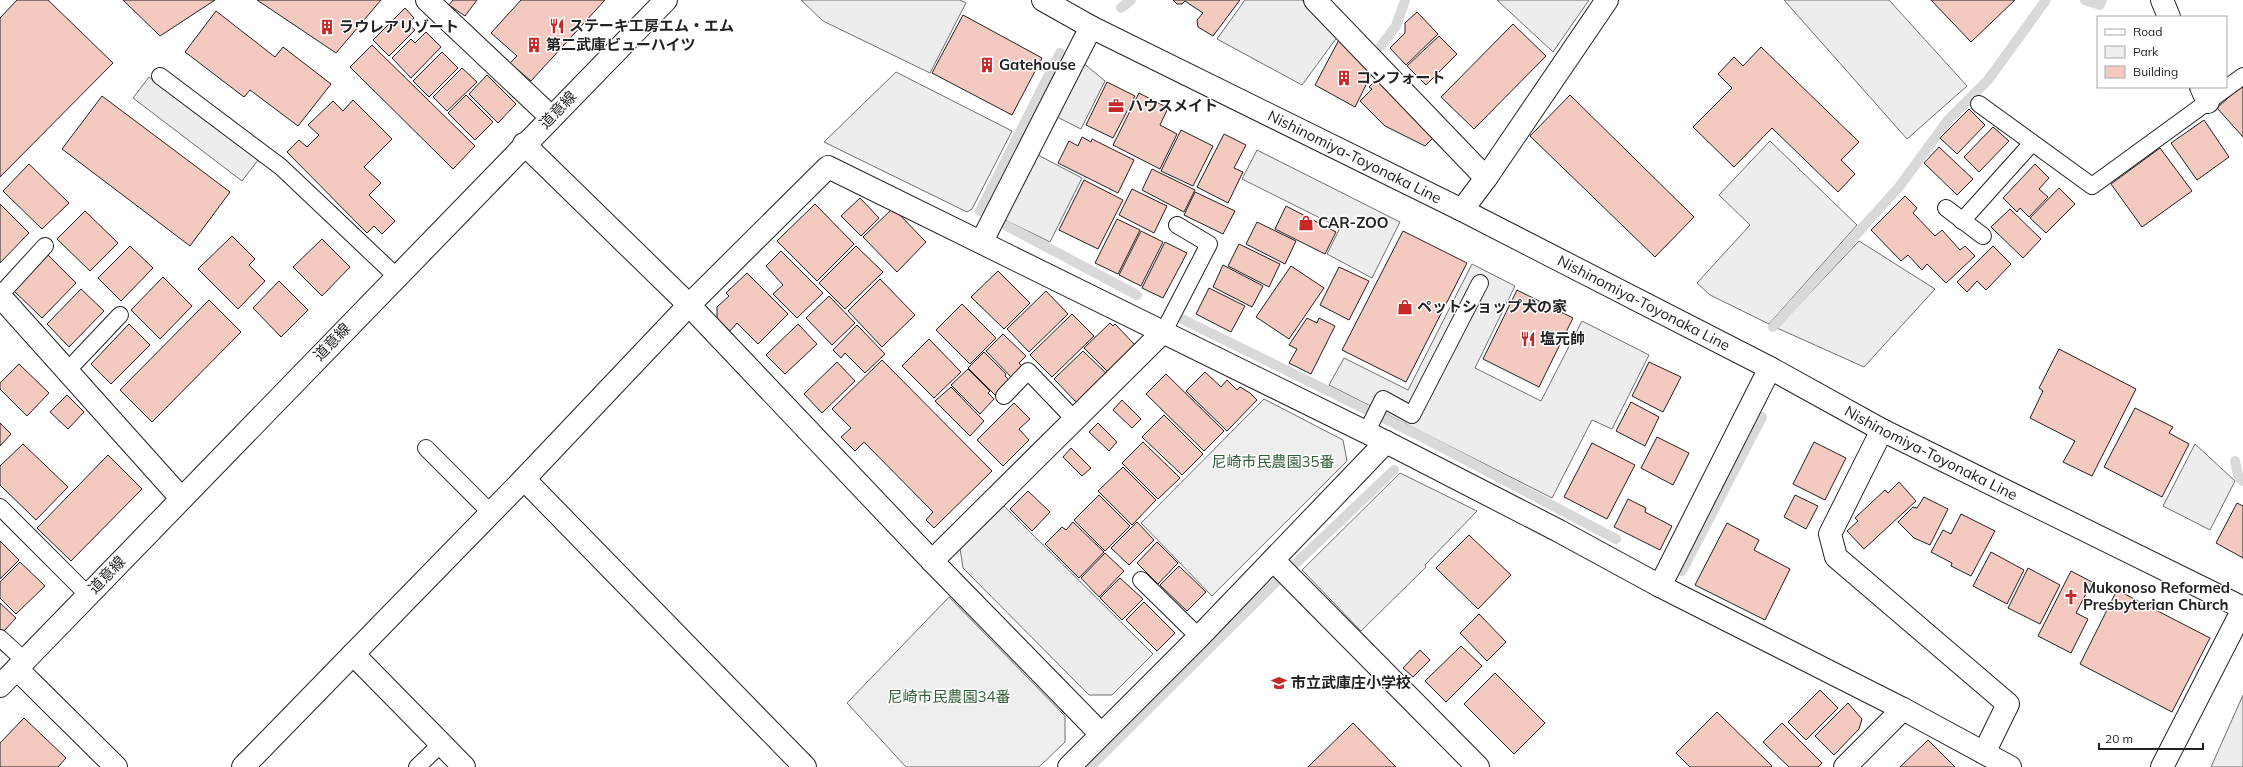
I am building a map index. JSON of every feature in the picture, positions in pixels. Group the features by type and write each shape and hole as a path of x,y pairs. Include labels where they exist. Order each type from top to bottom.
{"street":[{"path":"427,0 551,116"},
{"name":"道意線","path":"0,686 551,116 666,0"},
{"name":"Nishinomiya-Toyonaka Line","path":"1043,0 1091,27 1462,210 1770,368 1882,430 2243,609"},
{"path":"1315,0 1486,178"},
{"path":"1462,210 1486,178 1607,0"},
{"path":"2162,0 2169,16"},
{"path":"982,242 1091,27"},
{"path":"524,144 689,305 932,561 1101,734"},
{"path":"243,767 524,479 689,305 828,167 1164,331 1372,421 1386,442 1559,531 1660,586 1903,709 2010,767"},
{"path":"0,296 181,498"},
{"path":"932,561 1164,331"},
{"path":"1660,586 1770,368"},
{"path":"1882,430 1830,534 1836,557 2008,704 1984,753"},
{"path":"1069,767 1199,637 1281,569 1386,442"},
{"path":"524,479 805,767"},
{"path":"1281,569 1478,767"},
{"path":"2162,767 2243,609"},
{"path":"353,654 464,767"},
{"path":"21,665 116,767"},
{"path":"1845,767 1903,709"}],"lane":[{"path":"160,76 282,167 396,276"},
{"path":"2227,83 2243,76"},
{"path":"1979,104 2092,186 2204,94 2217,88"},
{"path":"1962,221 2032,143"},
{"path":"1946,208 1983,236"},
{"path":"1164,331 1209,244 1177,225"},
{"path":"0,296 45,246"},
{"path":"1372,421 1383,399 1412,415 1480,283"},
{"path":"67,371 120,315"},
{"path":"1004,396 1028,371 1074,419"},
{"path":"426,448 491,513"},
{"path":"0,507 88,595"},
{"path":"1141,580 1199,637"},
{"path":"0,638 21,665"},
{"path":"417,767 441,744"}],"green space":[{"name":"尼崎市民農園35番","path":"1264,399 1343,440 1347,461 1212,596 1141,523"},
{"name":"尼崎市民農園34番","path":"949,597 1065,716 1065,742 1039,767 906,767 847,703"}],"shaded area":[{"path":"801,0 960,0 966,3 930,73 823,21"},
{"path":"1245,0 1302,0 1338,36 1302,85 1217,39"},
{"path":"1497,0 1589,0 1553,52"},
{"path":"1784,0 1889,0 1967,86 1907,139"},
{"path":"1082,62 1105,81 1081,129 1055,116"},
{"path":"896,72 1012,131 972,209 967,212 824,142"},
{"path":"149,77 258,160 242,181 133,98"},
{"path":"1770,141 1857,225 1769,324 1710,295 1697,283 1750,225 1719,195"},
{"path":"1257,150 1400,222 1372,278 1327,254 1340,228 1242,179"},
{"path":"1036,154 1082,178 1050,242 1003,219"},
{"path":"1859,241 1935,289 1864,367 1777,328"},
{"path":"1472,264 1515,286 1475,368 1541,401 1582,321 1649,355 1612,429 1592,420 1552,498 1329,385 1344,358 1408,390"},
{"path":"2195,444 2235,481 2210,530 2163,506"},
{"path":"1400,473 1477,511 1425,565 1426,567 1361,631 1302,570"},
{"path":"1004,506 1153,654 1112,695 1089,695 963,568 960,548"},
{"path":"2243,695 2243,767 2211,767"}],"building":[{"path":"17,0 48,0 113,63 0,177 0,18"},
{"path":"123,0 215,0 160,36"},
{"name":"ラウレアリゾート","path":"257,0 381,0 336,53"},
{"path":"453,0 477,0 465,16 449,5"},
{"name":"第二武庫ビューハイツ","path":"521,0 605,0 531,81 510,63 517,56 491,33"},
{"path":"1173,0 1240,0 1213,36 1198,27 1197,20 1203,13 1185,1 1182,4 1177,4"},
{"path":"1931,0 2015,0 1971,42"},
{"path":"405,8 414,18 408,24 415,30 389,56 373,40"},
{"path":"216,11 275,57 283,47 331,84 298,126 250,90 244,97 185,52"},
{"path":"1417,12 1438,34 1406,65 1390,48 1405,33 1405,23"},
{"name":"Gatehouse","path":"963,15 1042,58 1012,115 932,73"},
{"path":"1513,24 1546,56 1474,129 1441,97"},
{"path":"426,32 441,47 411,78 392,58 411,39 415,43"},
{"path":"1439,36 1457,54 1426,85 1407,66"},
{"name":"コンフォート","path":"1340,38 1373,71 1355,107 1315,85"},
{"path":"372,45 475,146 453,169 350,67"},
{"path":"1761,47 1859,142 1841,160 1855,174 1838,192 1772,128 1734,167 1693,127 1732,88 1718,74 1734,57 1743,66"},
{"path":"442,52 458,68 429,97 413,81"},
{"path":"462,68 477,82 447,111 433,97"},
{"path":"487,75 516,104 498,123 469,94"},
{"path":"1378,78 1435,136 1425,146 1385,126 1360,101 1372,89 1369,87"},
{"path":"1107,82 1135,96 1113,138 1086,125"},
{"path":"2241,86 2243,88 2243,137 2217,108"},
{"path":"1139,93 1168,108 1160,125 1177,134 1160,169 1113,145"},
{"path":"466,95 493,122 475,140 448,113"},
{"path":"1570,95 1694,217 1655,257 1530,136"},
{"path":"102,96 230,192 190,246 62,149"},
{"path":"353,100 392,139 364,167 381,183 369,195 395,221 382,234 374,226 367,233 287,152 299,140 307,147 319,135 308,125 333,101 343,111"},
{"path":"1969,109 1985,125 1957,154 1940,138"},
{"path":"2204,120 2229,157 2197,180 2171,143"},
{"path":"1993,127 2009,141 1979,172 1964,157"},
{"path":"1181,130 1213,146 1193,186 1161,171"},
{"path":"1224,134 1246,145 1234,168 1243,172 1228,203 1197,187"},
{"path":"1082,137 1091,142 1092,139 1134,160 1118,193 1058,163 1069,141 1078,146"},
{"path":"1939,147 1973,179 1957,195 1924,163"},
{"path":"2160,148 2192,191 2142,227 2111,184"},
{"path":"29,164 69,203 42,229 3,191"},
{"path":"2035,164 2049,178 2039,189 2048,197 2029,217 2020,208 2017,212 2003,198"},
{"path":"1152,169 1195,190 1184,212 1142,190"},
{"path":"1084,180 1123,200 1098,249 1059,230"},
{"path":"2059,188 2075,204 2046,233 2030,218"},
{"path":"1132,189 1167,206 1154,233 1119,215"},
{"path":"1195,192 1235,211 1223,234 1184,215"},
{"path":"1905,196 1917,208 1913,213 1935,236 1942,230 1960,250 1965,246 1975,256 1946,283 1927,264 1922,270 1908,255 1901,261 1871,230"},
{"path":"860,198 879,218 861,236 841,216"},
{"path":"0,204 29,233 0,263"},
{"path":"815,204 854,244 817,281 777,241"},
{"path":"1286,206 1336,232 1325,254 1275,229"},
{"path":"893,208 926,242 897,272 863,237"},
{"path":"2010,209 2041,239 2023,258 1991,227"},
{"path":"85,211 118,243 90,271 57,239"},
{"path":"1117,219 1140,230 1118,274 1095,263"},
{"path":"1257,222 1296,241 1285,264 1246,244"},
{"path":"1141,231 1163,242 1141,286 1119,275"},
{"name":"ペットショップ犬の家","path":"1403,231 1467,263 1406,382 1342,350"},
{"path":"232,236 255,259 249,265 265,281 238,309 198,269"},
{"path":"322,239 350,267 322,296 293,267"},
{"path":"1165,242 1187,253 1163,298 1142,288"},
{"path":"1239,244 1280,264 1269,287 1228,266"},
{"path":"130,246 153,268 121,301 98,278"},
{"path":"856,246 883,272 845,309 819,283"},
{"path":"1993,246 2011,264 1986,290 1977,281 1967,292 1957,282"},
{"path":"781,251 823,293 797,318 773,294 783,285 766,266"},
{"path":"48,255 76,283 42,318 13,290"},
{"path":"1223,265 1263,286 1252,307 1213,287"},
{"path":"1291,266 1324,288 1289,339 1256,317"},
{"path":"1339,267 1369,281 1349,320 1320,305"},
{"path":"998,271 1030,303 1004,329 971,297"},
{"path":"747,273 788,314 758,344 737,323 730,331 717,318 717,307 729,296 726,293"},
{"path":"163,277 192,306 160,339 131,310"},
{"path":"880,279 915,315 882,347 848,311"},
{"path":"279,281 308,310 281,337 253,308"},
{"path":"1209,288 1245,306 1231,332 1196,314"},
{"path":"81,289 104,311 69,347 47,324"},
{"name":"塩元帥","path":"1517,290 1573,318 1539,387 1483,359"},
{"path":"1046,291 1068,314 1029,352 1007,329"},
{"path":"829,296 855,323 832,345 806,318"},
{"path":"209,300 241,332 152,422 120,390"},
{"path":"962,304 996,338 970,364 936,330"},
{"path":"1072,314 1094,336 1052,377 1030,355"},
{"path":"1307,318 1317,323 1319,318 1335,326 1311,374 1289,363 1297,349 1289,345"},
{"path":"1110,323 1113,326 1115,324 1136,346 1109,373 1084,348"},
{"path":"129,324 150,345 111,384 91,364"},
{"path":"798,324 817,344 785,374 766,355"},
{"path":"857,325 885,354 865,373 845,353 841,358 833,350"},
{"path":"1003,334 1026,356 1019,363 1025,369 1014,380 986,351"},
{"path":"929,339 961,372 934,398 902,366"},
{"path":"2059,349 2136,389 2092,476 2063,462 2075,441 2030,418 2043,391 2039,388"},
{"path":"1083,351 1109,376 1079,405 1054,379"},
{"path":"984,352 1006,374 1005,376 1011,382 996,396 968,368"},
{"path":"882,360 992,471 934,528 926,520 933,512 864,442 855,451 841,437 851,428 832,409"},
{"path":"837,362 855,381 822,413 804,394"},
{"path":"1649,362 1681,377 1663,412 1632,396"},
{"path":"19,364 49,393 27,416 0,389 0,383"},
{"path":"968,369 990,391 988,393 994,399 980,414 951,385"},
{"path":"1205,372 1221,387 1227,380 1237,390 1240,387 1250,393 1257,400 1227,431 1186,391"},
{"path":"1166,374 1224,431 1204,451 1146,394"},
{"path":"951,387 984,421 970,436 935,401"},
{"path":"67,395 84,412 68,429 50,412"},
{"path":"1122,400 1141,419 1132,428 1113,410"},
{"path":"1631,402 1659,417 1645,446 1616,431"},
{"path":"1014,403 1030,419 1019,429 1029,440 1003,466 977,440"},
{"path":"2135,408 2173,427 2169,433 2189,444 2162,497 2104,467"},
{"path":"1164,415 1203,454 1182,475 1142,437"},
{"path":"0,423 11,434 0,446"},
{"path":"1098,423 1117,442 1109,451 1089,432"},
{"path":"1657,437 1689,453 1673,485 1641,468"},
{"path":"1143,442 1180,478 1158,499 1122,463"},
{"path":"1814,442 1846,458 1825,500 1793,484"},
{"path":"1592,443 1635,465 1607,519 1564,497"},
{"path":"23,444 68,487 36,520 0,485 0,466"},
{"path":"1071,448 1091,468 1082,476 1063,457"},
{"path":"108,455 142,489 71,561 37,528"},
{"path":"1123,467 1156,500 1132,525 1098,491"},
{"path":"1899,482 1916,501 1864,549 1847,531 1858,521 1855,518 1885,490 1888,493"},
{"path":"1028,491 1050,512 1032,531 1010,509"},
{"path":"1099,495 1130,526 1105,551 1074,520"},
{"path":"1795,495 1818,506 1806,529 1784,517"},
{"path":"1924,497 1948,509 1930,545 1914,538 1898,522 1913,507 1917,508"},
{"path":"1628,499 1646,508 1645,512 1672,526 1660,550 1614,527"},
{"path":"2237,503 2243,506 2243,558 2216,543"},
{"path":"1961,514 1995,531 1971,576 1951,566 1952,563 1931,552 1943,530 1951,534"},
{"path":"1073,522 1104,552 1079,578 1045,544 1062,527 1066,530"},
{"path":"1137,522 1154,540 1129,565 1111,548"},
{"path":"1727,523 1759,540 1754,550 1790,569 1765,620 1695,585"},
{"path":"1469,535 1511,575 1478,609 1436,568"},
{"path":"0,541 19,560 0,579"},
{"path":"1157,542 1178,563 1158,584 1137,563"},
{"path":"1991,552 2024,570 2007,604 1973,586"},
{"path":"1105,553 1124,571 1099,597 1081,578"},
{"path":"20,562 45,586 16,614 0,598 0,582"},
{"path":"1179,566 1206,592 1187,611 1160,585"},
{"path":"2028,568 2060,585 2040,624 2008,608"},
{"name":"Mukonoso Reformed Presbyterian Church","path":"2071,571 2092,582 2076,613 2088,619 2071,653 2038,636"},
{"path":"1120,578 1143,599 1122,620 1100,598"},
{"path":"2117,590 2210,638 2172,712 2080,664"},
{"path":"1144,602 1175,633 1157,651 1126,620"},
{"path":"0,603 16,618 2,633 0,631"},
{"path":"1479,614 1506,642 1487,661 1460,633"},
{"path":"1461,646 1482,666 1446,702 1425,681"},
{"path":"1420,650 1430,660 1413,677 1403,668"},
{"path":"1495,673 1545,723 1514,754 1464,704"},
{"path":"1820,690 1838,708 1806,740 1788,722"},
{"path":"1848,703 1862,719 1859,729 1834,755 1815,736"},
{"path":"1717,712 1772,766 1771,767 1690,767 1676,753"},
{"path":"24,718 66,758 58,767 0,767 0,743"},
{"path":"1353,723 1396,767 1308,767"},
{"path":"1782,723 1822,763 1818,767 1789,767 1763,742"},
{"path":"1928,740 1955,767 1900,767"}],"waterway":[{"path":"1121,8 1131,0"},
{"path":"1381,46 1396,26 1405,0"},
{"path":"1773,327 1899,187 1948,120 1988,80 2046,0"},
{"path":"2085,0 2100,5 2102,0"},
{"path":"980,211 1060,53"},
{"path":"1007,226 1137,295"},
{"path":"1182,319 1424,438 1616,539"},
{"path":"1682,571 1762,417"},
{"path":"2235,461 2239,478 2243,481"},
{"path":"1090,767 1271,587 1394,470"}],"place":[{"name":"ステーキ工房エム・エム","path":"557,26"},
{"name":"ラウレアリゾート","path":"327,27"},
{"name":"第二武庫ビューハイツ","path":"534,45"},
{"name":"Gatehouse","path":"987,65"},
{"name":"コンフォート","path":"1344,78"},
{"name":"ハウスメイト","path":"1116,106"},
{"name":"CAR-ZOO","path":"1306,223"},
{"name":"ペットショップ犬の家","path":"1405,307"},
{"name":"塩元帥","path":"1528,339"},
{"name":"Mukonoso Reformed Presbyterian Church","path":"2071,597"},
{"name":"市立武庫庄小学校","path":"1279,683"}]}
